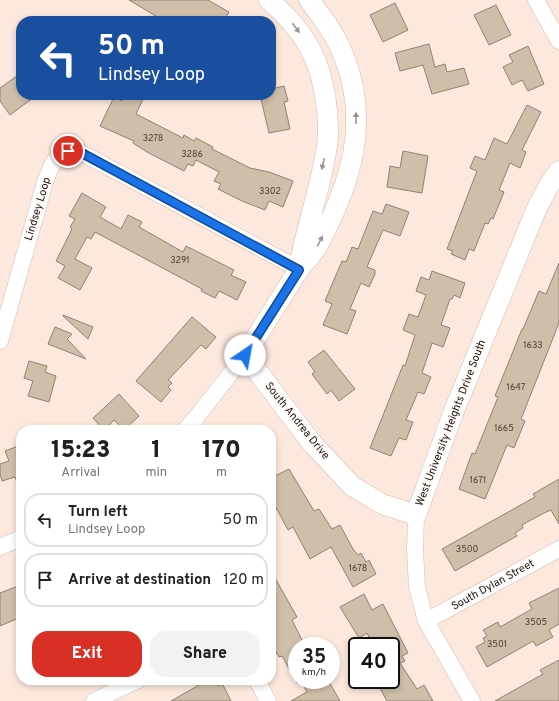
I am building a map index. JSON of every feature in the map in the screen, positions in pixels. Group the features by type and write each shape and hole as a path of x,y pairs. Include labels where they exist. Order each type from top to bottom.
{"street":[{"path":"269,0 287,15 307,43 322,76 326,96 328,125 327,145 304,238 299,270"},
{"path":"190,425 245,355 299,270 318,246 346,183 356,145 356,110 351,82 343,53 328,24 309,0"},
{"path":"536,0 559,41"},
{"name":"Lindsey Loop","path":"0,341 45,182 51,167 60,155 68,151 78,151 299,270"},
{"name":"West University Heights Drive South","path":"472,701 426,622 417,587 415,550 416,515 452,416 536,210 549,185 559,171"},
{"name":"South Andrea Drive","path":"245,355 311,442 352,486 382,504 416,515"},
{"path":"0,547 16,540"},
{"name":"South Dylan Street","path":"426,622 559,549"},
{"path":"94,701 128,685"},
{"path":"260,685 268,701"}],"building":[{"path":"129,0 208,0 229,12 227,16 156,16"},
{"path":"395,3 408,30 383,42 370,15"},
{"path":"496,5 511,35 489,45 474,15"},
{"path":"429,44 435,67 445,64 447,72 464,68 469,84 432,94 423,65 400,71 395,53"},
{"path":"528,46 544,84 528,91 522,80 512,85 503,67 513,62 509,55"},
{"path":"16,77 16,100 30,100 10,115 0,101 0,88"},
{"path":"284,86 288,101 284,102 290,129 269,133 261,100 276,100 276,88"},
{"path":"113,100 143,100 136,114 183,138 184,135 194,141 196,138 213,147 212,149 250,168 269,172 293,181 283,207 269,201 265,210 242,201 218,189 221,184 214,181 219,172 196,160 193,166 188,164 184,171 147,152 133,143 134,141 100,126"},
{"path":"527,105 541,112 522,150 526,152 520,168 510,163 499,190 504,192 493,219 491,218 488,224 485,223 474,251 469,249 465,260 451,254 453,251 447,249 477,171 470,168 475,156 485,160 494,138 507,144"},
{"path":"403,151 428,156 422,193 387,187 390,166 400,168"},
{"path":"82,193 106,207 100,217 121,229 128,215 142,222 139,227 183,252 186,246 234,270 231,275 246,282 237,300 219,291 215,298 201,291 202,289 95,232 91,239 87,237 75,259 92,268 80,290 58,278 65,266 56,261 72,229 70,227 75,219 69,216"},
{"path":"386,204 409,212 400,236 383,230 367,267 375,270 375,274 369,287 361,283 350,309 356,311 347,334 323,325 332,304 325,301 342,261 346,262 352,247 358,249 373,211 382,214"},
{"path":"559,263 559,323 521,419 525,421 514,448 507,445 485,499 459,489 472,453 475,454 498,397 495,396 522,329 539,291 546,294"},
{"path":"432,271 465,283 460,298 454,295 452,299 450,299 441,325 450,328 443,347 432,343 422,373 431,377 424,394 418,392 406,420 413,422 406,440 399,438 391,456 370,448 403,365 405,366 415,335 403,330 409,314 418,317 426,295 416,291 421,277 429,280"},
{"path":"63,316 93,327 88,339"},
{"path":"192,317 216,337 206,349 201,345 168,380 172,383 168,387 171,390 161,402 136,381"},
{"path":"55,327 72,334 67,339 86,359 48,344"},
{"path":"324,350 355,389 339,401 331,390 327,394 312,374 315,372 308,362"},
{"path":"29,361 47,366 45,372 56,376 49,402 28,396 33,381 24,378"},
{"path":"119,394 139,416 129,425 119,425 114,420 109,425 99,425 93,418"},
{"path":"16,447 16,480 15,477 2,481 0,464 9,461 5,451"},
{"path":"289,469 314,511 319,509 332,529 340,525 353,549 358,555 361,553 366,562 369,560 376,574 353,587 331,547 310,559 293,527 288,530 276,507 276,476"},
{"path":"559,479 559,524 551,510 544,513 522,525 523,528 515,533 517,536 455,571 442,549 535,497 533,494"},
{"path":"276,580 297,617 292,620 300,637 288,637 288,667 282,656 279,657 276,651"},
{"path":"16,587 16,619 0,626 0,593"},
{"path":"559,588 559,624 549,630 553,637 536,646 533,641 487,667 476,647 485,642 483,638 487,636 483,630 498,622 500,627 532,609 529,603"},
{"path":"364,594 372,610 383,604 400,637 369,637 367,633 358,637 340,607"},
{"path":"400,637 408,653 402,656 405,661 400,663"},
{"path":"559,660 559,701 495,701 543,674 540,670"},
{"path":"400,663 417,689 424,685 433,701 387,701 381,689 400,689"},
{"path":"199,685 223,685 231,701 171,701"},
{"path":"305,689 333,689 340,701 291,701 307,692"}],"route":[{"path":"68,151 78,151 299,270 245,355"}]}
